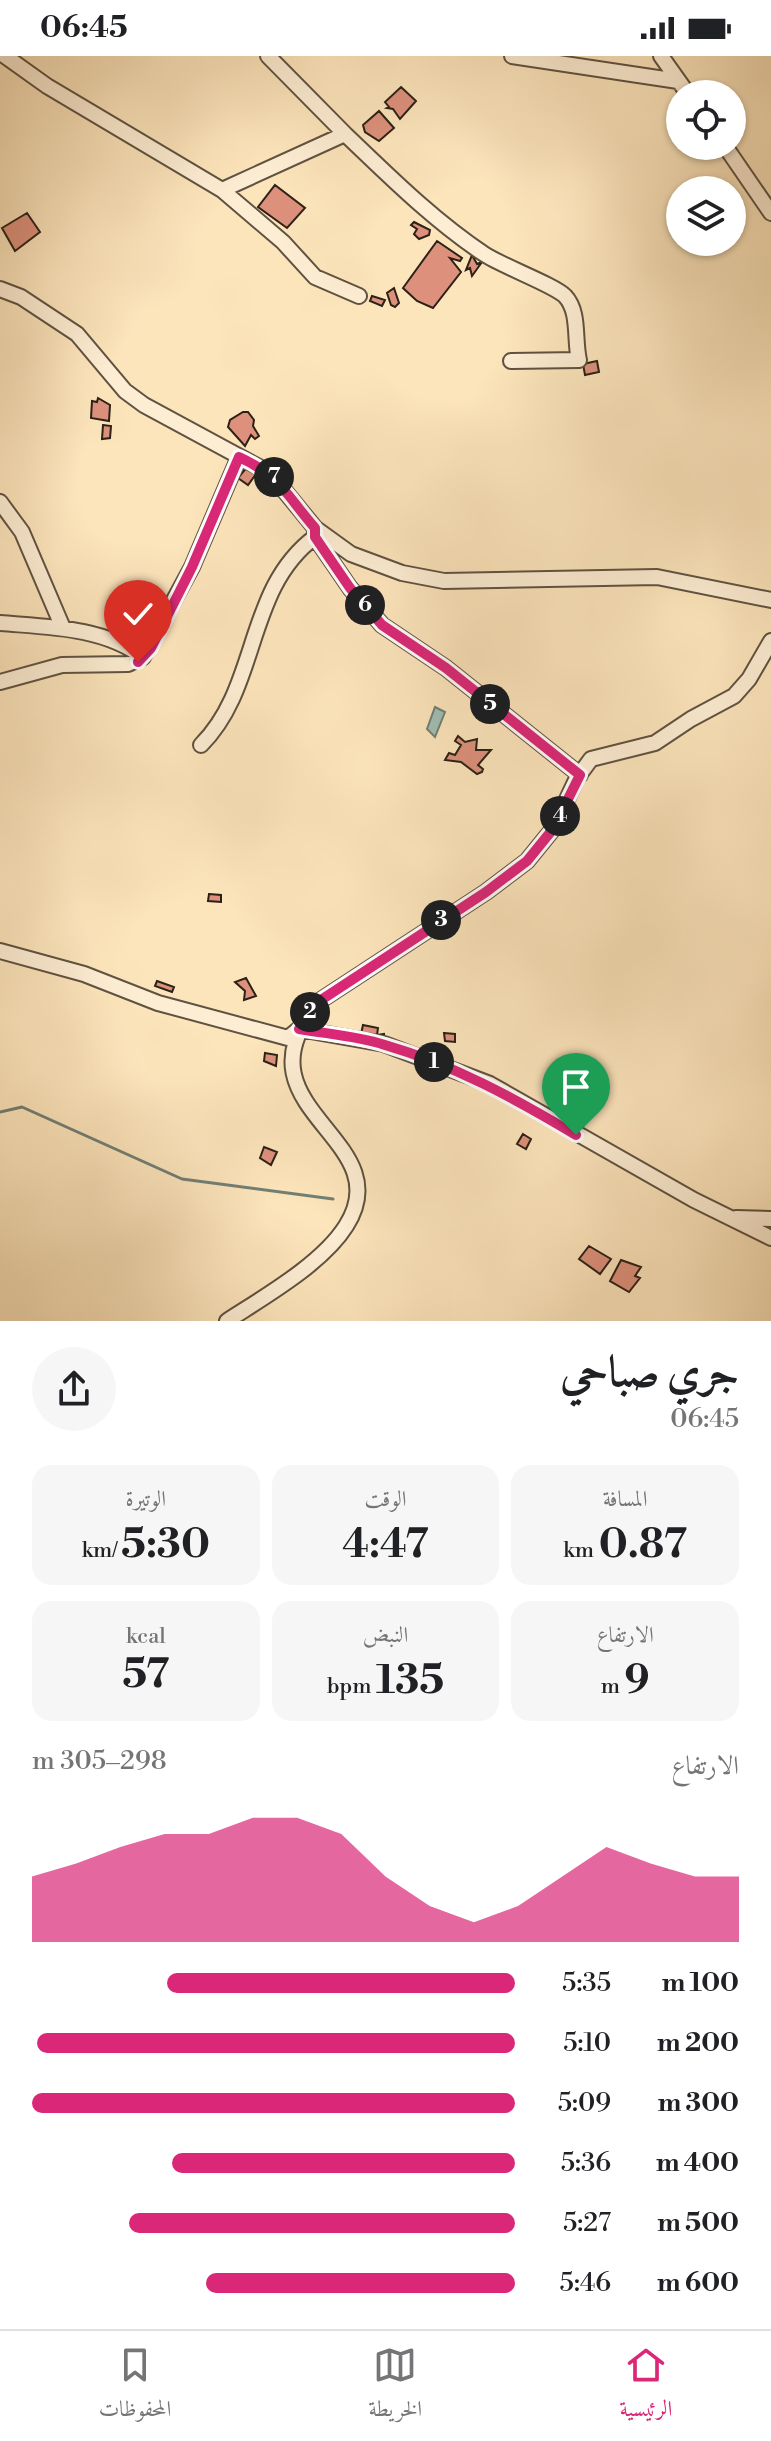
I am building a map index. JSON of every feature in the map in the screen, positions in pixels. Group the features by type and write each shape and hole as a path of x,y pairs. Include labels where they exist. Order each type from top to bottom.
{"street":[{"path":"5,56 47,86 222,190 283,242 315,277 359,296"},
{"path":"268,56 402,187 484,254 564,294 575,312 574,339 579,360 511,361"},
{"path":"512,56 671,80"},
{"path":"661,56 677,80"},
{"path":"222,190 345,134"},
{"path":"735,160 771,213"},
{"path":"0,289 21,297 77,334 125,391 144,405 270,473 315,532 350,588 382,625 446,668 580,775"},
{"path":"0,682 62,665 128,664 143,657 192,567 239,457"},
{"path":"0,502 22,532 63,628"},
{"path":"315,532 367,562 423,579 485,583 657,577 771,600"},
{"path":"201,745 216,730 241,683 258,619 280,572 315,532"},
{"path":"0,623 63,628 117,641 143,657"},
{"path":"0,951 84,974 158,1003 288,1038 299,1029 321,1000 486,892 527,861 553,829 591,759 601,754 655,743 734,696 749,679 771,641"},
{"path":"299,1029 384,1044 490,1084 694,1200 771,1238"},
{"path":"227,1321 299,1271 337,1238 354,1209 357,1193 353,1164 309,1110 297,1085 292,1052 299,1029"},
{"path":"732,1218 771,1219"}],"water":[{"path":"435,707 445,712 435,737 427,729"}],"building":[{"path":"401,87 416,101 400,119 393,109 387,108 385,102"},
{"path":"379,111 394,128 379,141 365,132 363,125"},
{"path":"275,185 305,208 287,228 258,207"},
{"path":"27,213 40,232 15,251 2,228"},
{"path":"414,222 430,230 429,235 419,239 414,234 417,229 411,225"},
{"path":"437,241 462,258 460,261 450,258 461,272 433,308 417,301 403,288"},
{"path":"472,255 477,264 482,262 472,276 470,268 466,270"},
{"path":"394,288 399,303 395,307 391,305 387,293"},
{"path":"372,296 385,300 382,306 370,301"},
{"path":"597,361 599,372 585,375 583,364"},
{"path":"98,398 110,405 109,421 91,418 92,401 97,402"},
{"path":"248,412 254,420 253,426 259,436 255,439 251,435 245,446 228,427 230,420"},
{"path":"103,425 111,426 110,438 102,439"},
{"path":"247,467 256,474 248,485 238,478"},
{"path":"458,736 465,742 477,739 476,750 491,750 478,765 482,772 477,774 461,762 445,760 449,753 455,755 461,745 455,741"},
{"path":"209,894 221,895 221,902 208,901"},
{"path":"246,978 256,996 244,1000 245,991 235,982"},
{"path":"157,981 174,987 172,992 155,986"},
{"path":"363,1025 378,1028 377,1035 384,1034 385,1041 361,1034"},
{"path":"444,1033 455,1034 455,1042 445,1041"},
{"path":"265,1053 277,1055 276,1066 264,1061"},
{"path":"523,1134 531,1139 526,1149 517,1144"},
{"path":"264,1147 277,1152 271,1165 260,1158"},
{"path":"589,1246 611,1259 600,1274 579,1259"},
{"path":"621,1260 641,1267 635,1276 640,1278 629,1292 610,1281"}],"waterway":[{"path":"0,1112 22,1107 182,1179 333,1199"}],"route":[{"path":"138,662 151,648 192,567 239,457 270,473 280,483 315,528 315,537 350,588 382,625 446,668 580,775 553,829 527,861 486,892 321,1000 299,1029 384,1044 422,1057 490,1084 576,1135"}]}
